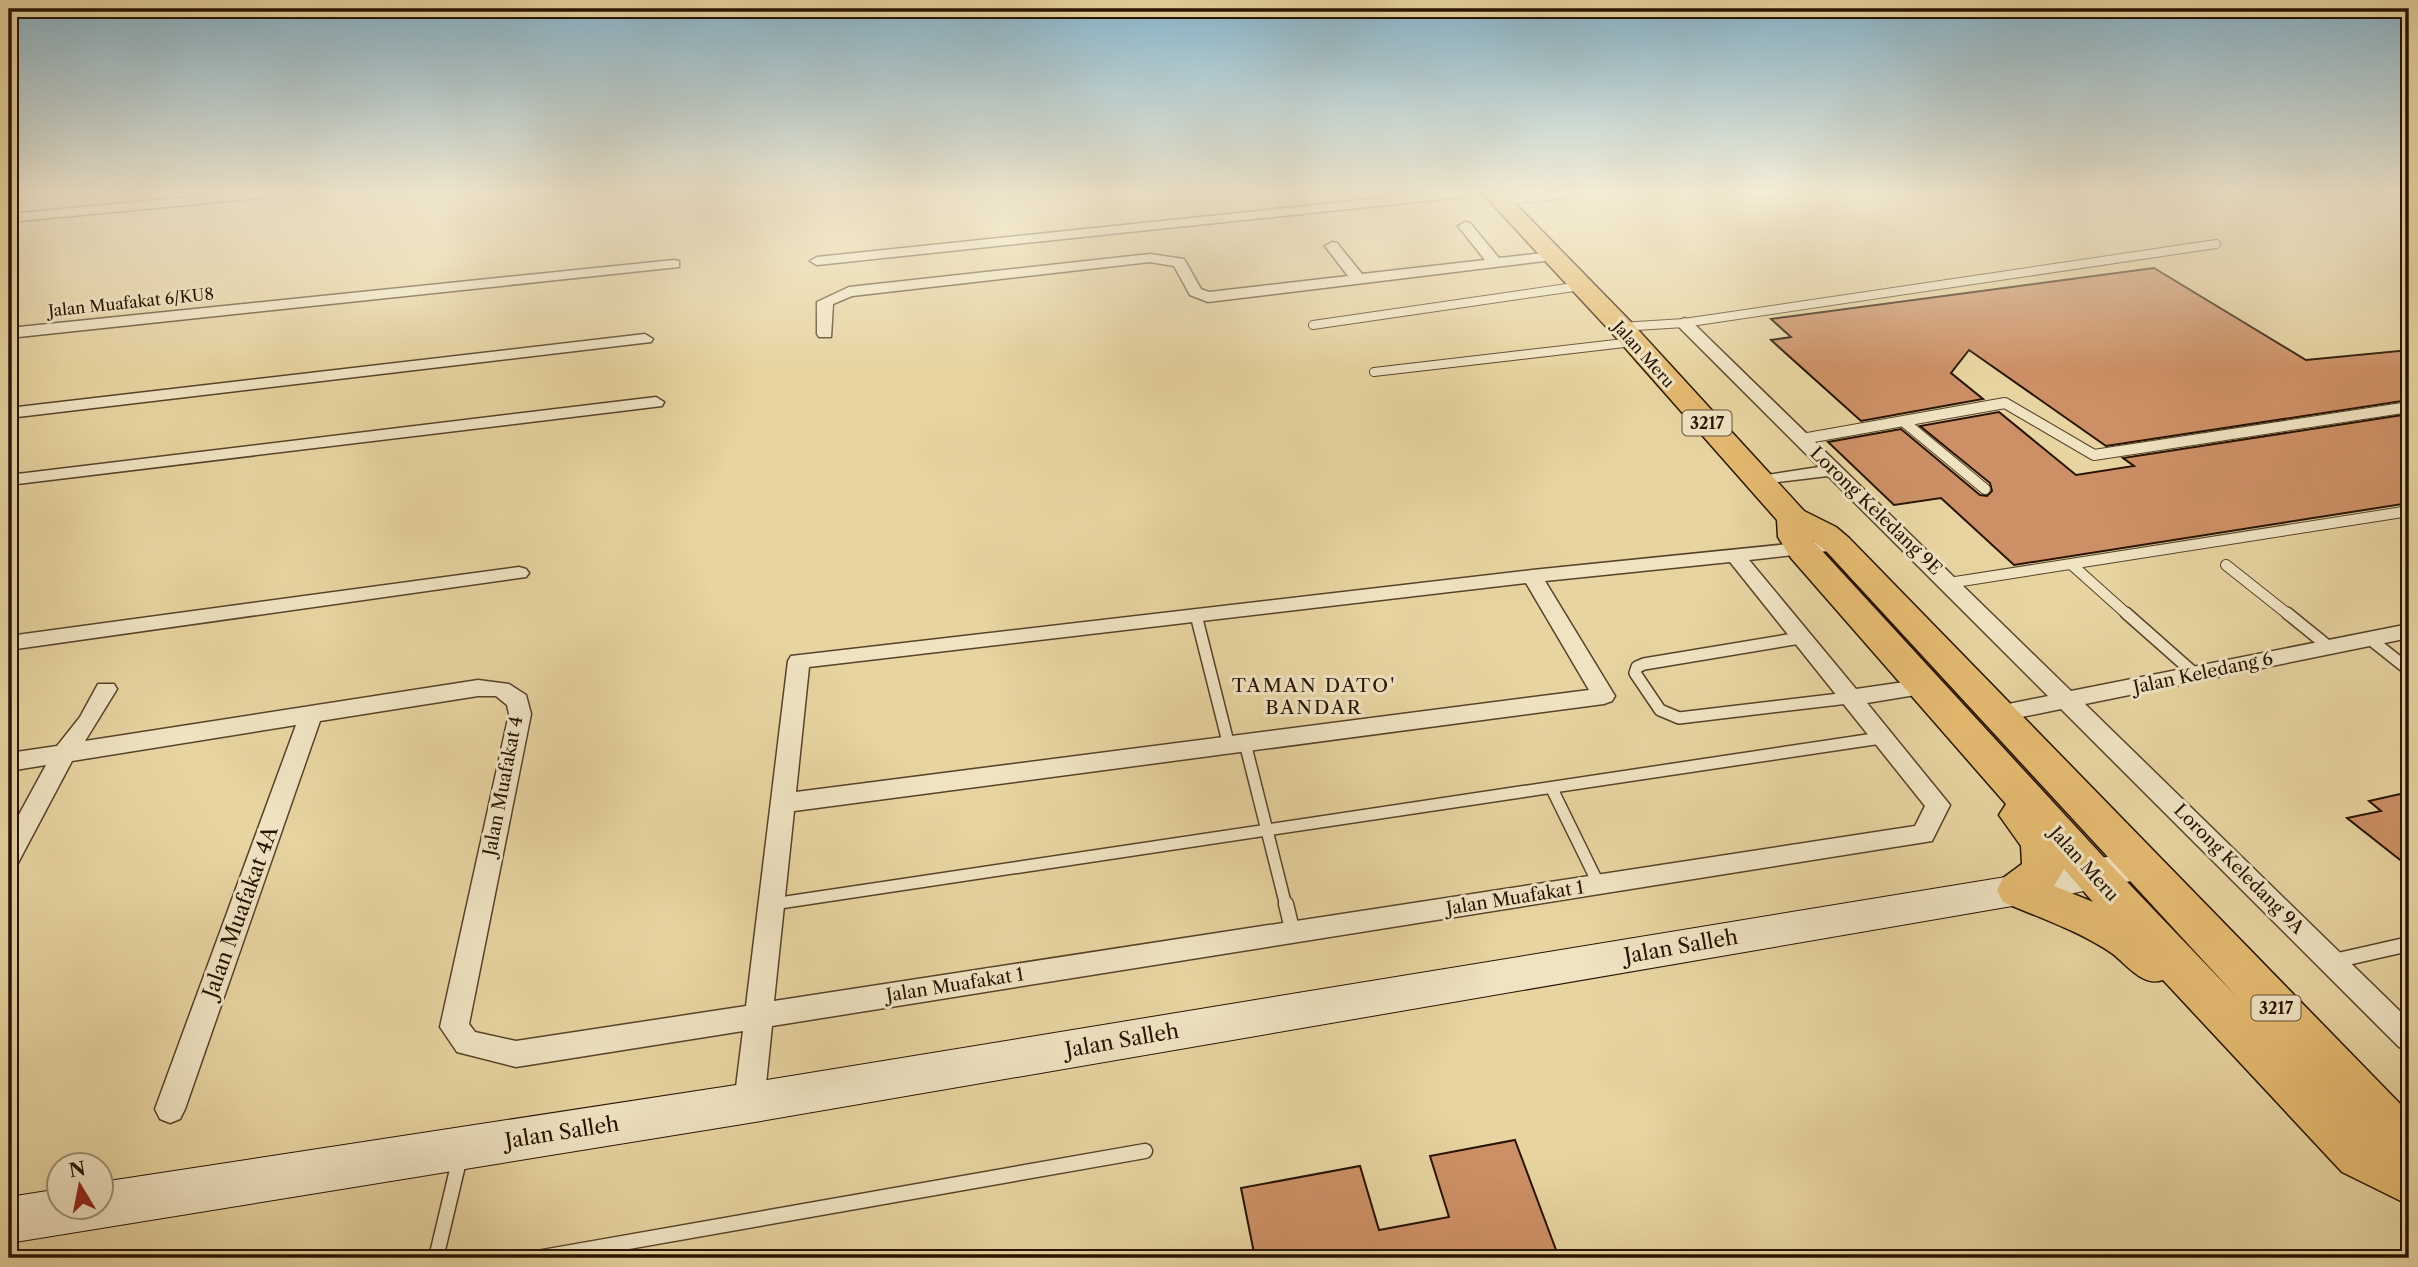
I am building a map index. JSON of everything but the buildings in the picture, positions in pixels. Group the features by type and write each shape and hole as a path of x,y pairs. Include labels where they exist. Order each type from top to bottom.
{"main road":[{"name":"Jalan Meru","path":"1548,252 1759,481 1798,534 1925,687 2094,875 2280,1075 2360,1155 2409,1180"},
{"name":"Jalan Meru","path":"1798,534 1825,534 1838,545 2389,1126 2409,1153"},
{"path":"1959,725 1973,758 2041,842 2043,871 2018,890 2084,918 2143,950 2203,1017 2280,1075"}],"street":[{"path":"817,261 900,252"},
{"path":"1337,252 1358,279"},
{"path":"1486,252 1495,263"},
{"path":"825,334 825,302 849,292 1150,258 1179,262 1195,292 1200,296 1552,256"},
{"name":"Jalan Muafakat 6/KU8","path":"9,333 674,264"},
{"name":"Lorong Keledang 9E","path":"1684,323 2068,700"},
{"path":"9,413 645,339"},
{"path":"9,480 656,402"},
{"path":"1759,481 1834,470"},
{"path":"749,1103 799,661 1532,576 1736,557 1798,534"},
{"name":"Jalan Muafakat 1","path":"759,1016 1923,834 1938,805 1848,698 1736,557"},
{"path":"9,643 519,573"},
{"path":"784,803 1604,696 1532,576"},
{"name":"Jalan Keledang 6","path":"1997,713 2409,631"},
{"path":"1848,698 1925,687"},
{"name":"Jalan Muafakat 4","path":"9,762 478,688 501,689 518,701 520,714 454,1027 467,1043 516,1054 759,1016"},
{"path":"9,856 64,753 88,722 106,689"},
{"name":"Lorong Keledang 9A","path":"2068,700 2409,1038"},
{"name":"Jalan Muafakat 4A","path":"170,1109 311,715"},
{"name":"Jalan Salleh","path":"116,1203 749,1103 2018,890 2141,865"},
{"path":"9,1220 46,1214"}],"lane":[{"path":"1374,372 2161,252"},
{"path":"1313,325 1581,286"},
{"path":"1802,439 2005,403 2094,455 2409,407"},
{"path":"1903,421 1985,489"},
{"path":"1949,583 2409,511"},
{"path":"2071,564 2195,674"},
{"path":"2226,565 2329,647"},
{"path":"1196,615 1237,745 1268,831 1293,933"},
{"path":"1800,638 1644,664 1637,667 1635,673 1660,710 1679,718 1848,698"},
{"path":"2370,639 2409,670"},
{"path":"772,904 1881,738"},
{"path":"1552,789 1599,885"},
{"path":"2332,961 2409,944"},
{"path":"436,1258 463,1147"},
{"path":"537,1258 1145,1150"}],"district":[{"name":"TAMAN DATO' BANDAR","path":"1314,696"}]}
